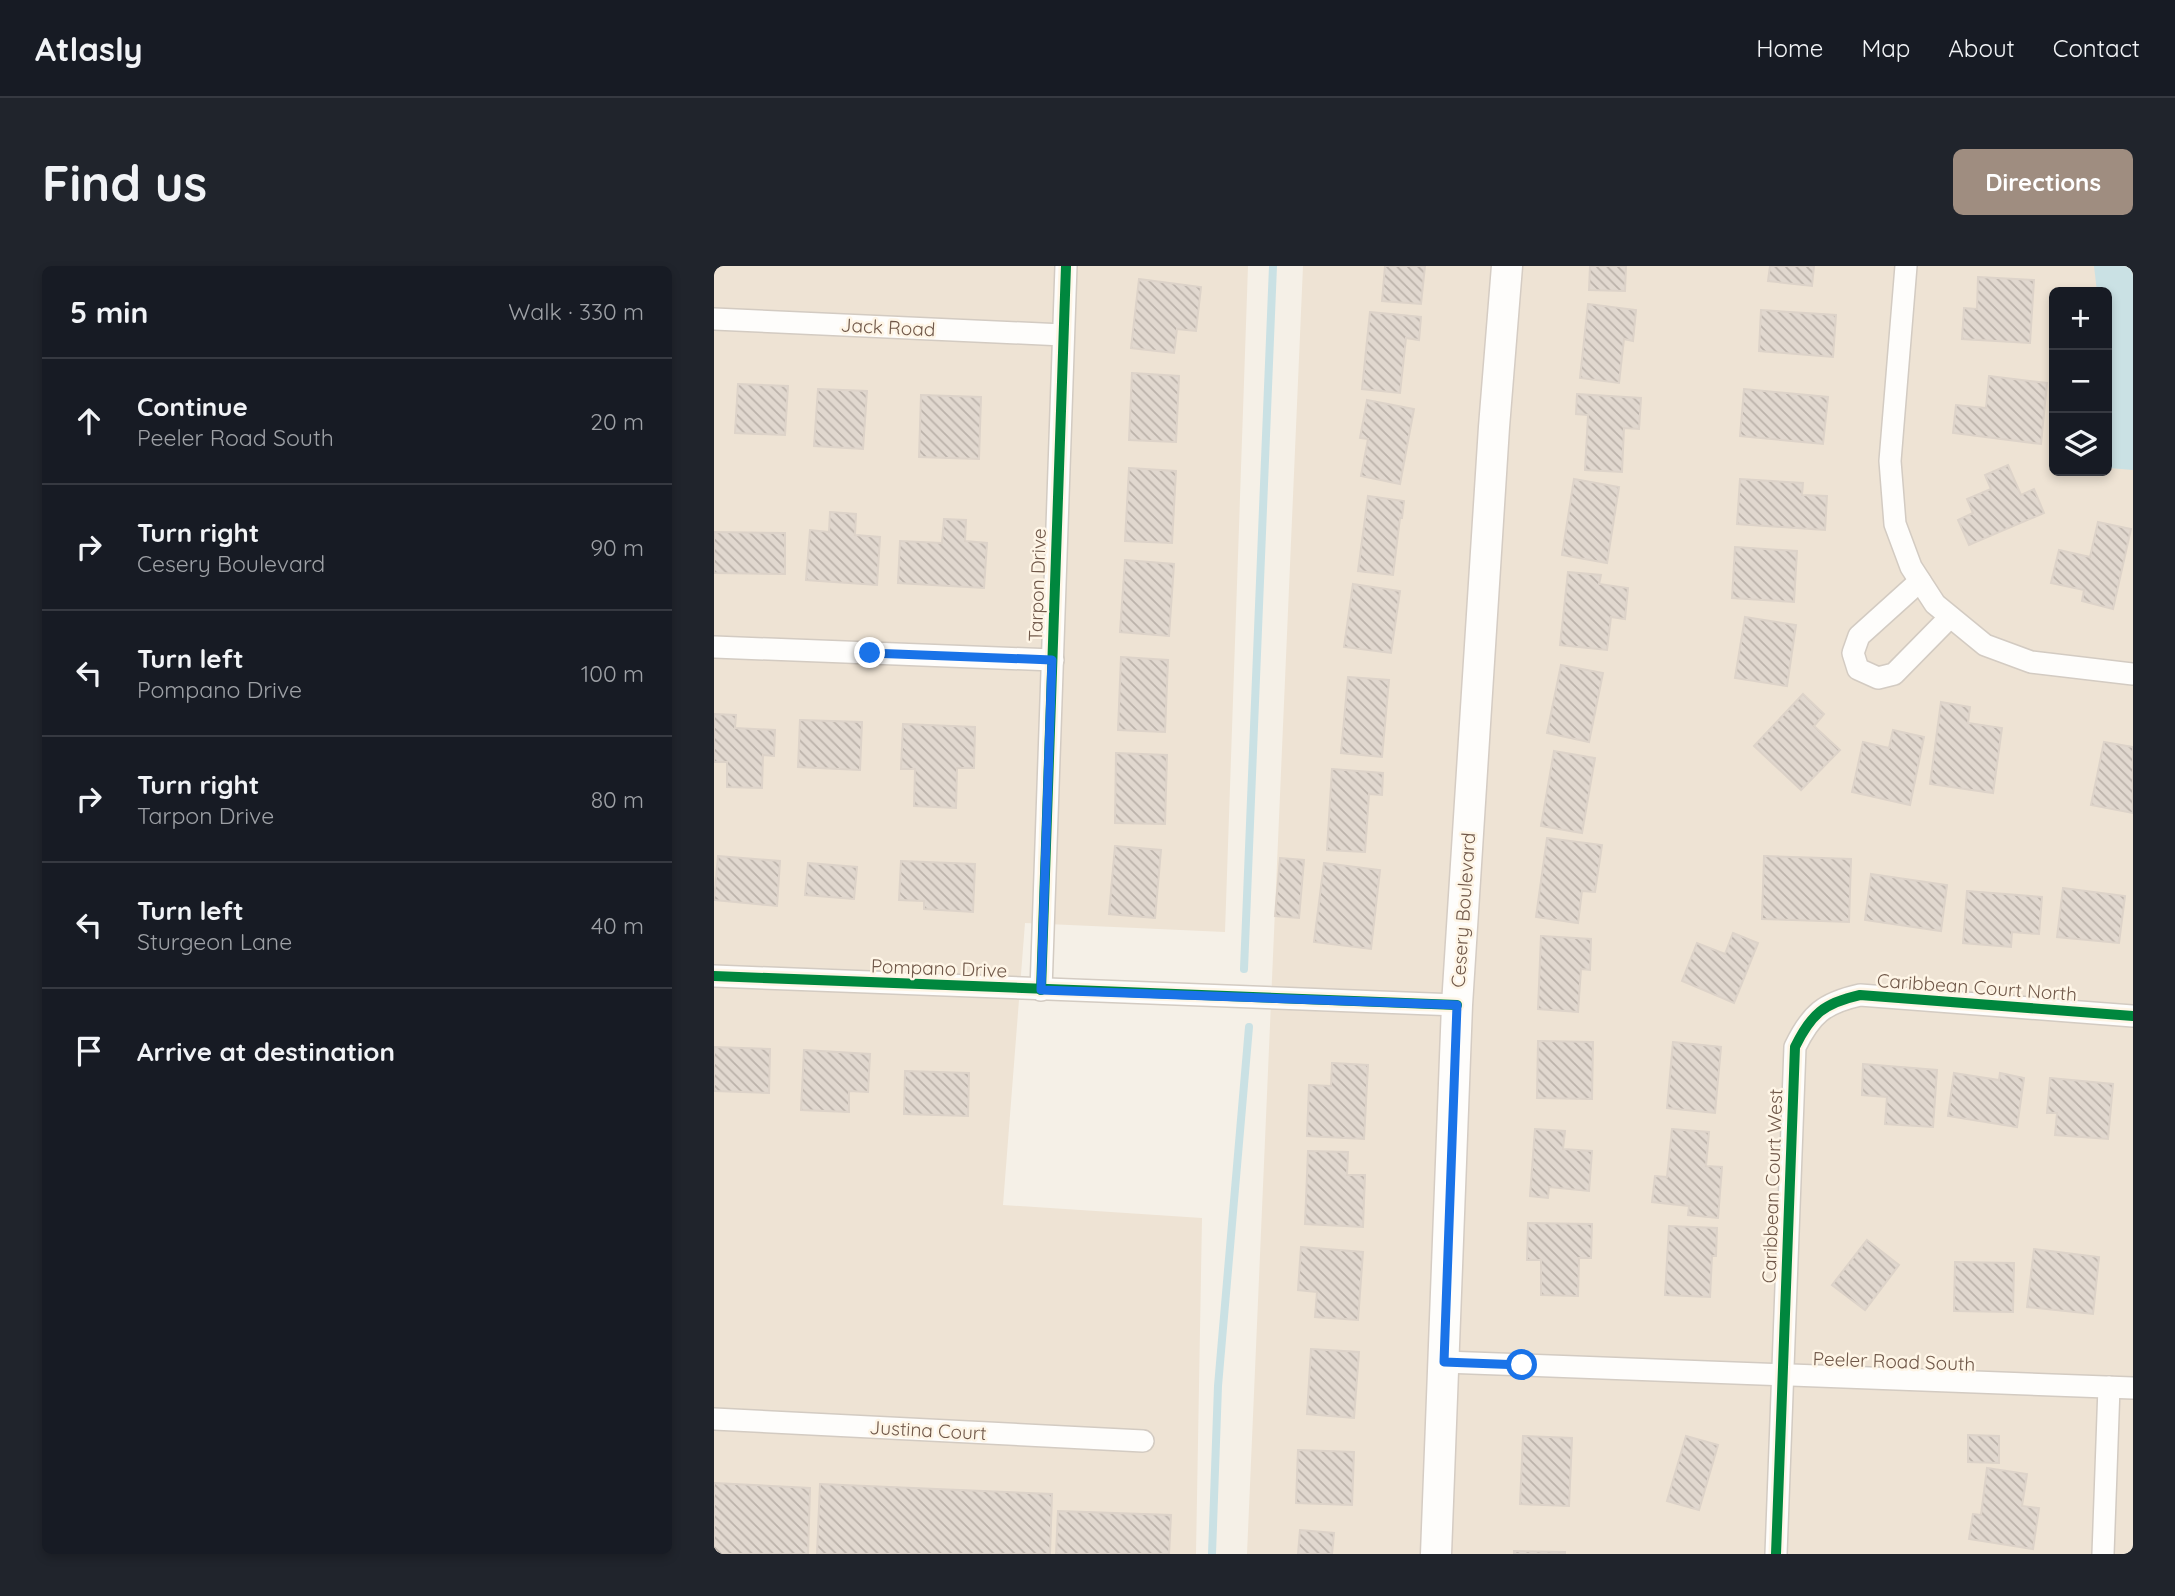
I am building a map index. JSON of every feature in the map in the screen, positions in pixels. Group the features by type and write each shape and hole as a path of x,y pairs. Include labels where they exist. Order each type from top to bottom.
{"main road":[{"name":"Cesery Boulevard","path":"1436,1554 1457,1005 1494,427 1507,266"}],"street":[{"name":"Tarpon Drive","path":"1041,990 1066,266"},
{"path":"1906,266 1890,461 1895,524 1912,567 1943,610 1985,645 2031,662 2133,674"},
{"name":"Jack Road","path":"714,319 1063,335"},
{"path":"1920,581 1859,636 1853,653 1858,669 1878,678 1894,674 1943,610"},
{"path":"714,647 1052,660"},
{"name":"Pompano Drive","path":"714,976 1457,1005"},
{"name":"Caribbean Court North","path":"1822,1009 1838,1000 1860,995 2133,1016"},
{"name":"Caribbean Court West","path":"1776,1554 1795,1047 1806,1024 1822,1009"},
{"name":"Peeler Road South","path":"1444,1362 2133,1388"},
{"path":"2103,1554 2109,1387"},
{"name":"Justina Court","path":"714,1419 1143,1441"}],"shaded area":[{"path":"714,266 1248,266 1225,932 1025,923 1003,1205 1202,1218 1196,1554 714,1554"},
{"path":"1303,266 2133,266 2133,1554 1247,1554"}],"water":[{"path":"2094,266 2133,266 2133,470 2112,468 2112,287 2096,287"}],"building":[{"path":"1385,266 1425,266 1421,304 1382,301"},
{"path":"1590,266 1626,266 1625,291 1589,290"},
{"path":"1770,266 1814,266 1812,286 1768,281"},
{"path":"1978,277 2034,280 2030,343 1962,339 1964,308 1977,309"},
{"path":"1139,279 1201,287 1196,331 1177,329 1174,353 1131,348"},
{"path":"1588,304 1636,310 1633,341 1624,339 1619,383 1580,378"},
{"path":"1761,310 1836,315 1833,357 1759,351"},
{"path":"1370,312 1421,317 1419,340 1406,338 1400,393 1362,389"},
{"path":"1132,373 1179,376 1176,442 1129,440"},
{"path":"1989,376 2047,383 2041,444 1953,433 1956,405 1986,408"},
{"path":"738,384 788,386 785,435 735,433"},
{"path":"818,389 867,391 863,449 814,446"},
{"path":"1744,389 1828,397 1823,444 1740,436"},
{"path":"1577,394 1641,398 1639,429 1624,428 1622,472 1585,470 1588,415 1576,414"},
{"path":"921,395 981,397 979,459 919,457"},
{"path":"1367,400 1414,409 1400,484 1361,476 1368,439 1360,438"},
{"path":"2008,465 2021,495 2034,489 2044,513 1969,545 1958,520 1973,513 1967,499 1991,489 1985,475"},
{"path":"1129,468 1176,471 1172,543 1125,541"},
{"path":"1574,479 1619,487 1607,563 1562,555"},
{"path":"1740,479 1803,483 1802,495 1827,496 1825,530 1737,524"},
{"path":"1368,496 1404,501 1393,575 1358,571"},
{"path":"830,512 856,514 855,535 880,537 877,585 806,580 810,530 829,532"},
{"path":"944,519 966,520 965,541 987,543 984,588 898,583 900,541 942,543"},
{"path":"2098,522 2131,529 2113,609 2082,601 2084,590 2051,583 2059,550 2090,557"},
{"path":"714,532 785,533 785,574 714,573"},
{"path":"1735,547 1797,551 1794,602 1732,598"},
{"path":"1125,560 1174,564 1169,636 1120,632"},
{"path":"1568,572 1601,575 1599,584 1628,588 1625,619 1611,617 1607,650 1560,645"},
{"path":"1353,584 1400,591 1391,653 1344,647"},
{"path":"1745,617 1796,625 1787,686 1735,678"},
{"path":"1121,657 1168,660 1165,732 1118,730"},
{"path":"1561,665 1603,673 1589,742 1547,733"},
{"path":"1348,677 1389,680 1382,757 1341,753"},
{"path":"1803,694 1824,714 1814,726 1840,750 1801,790 1754,746"},
{"path":"1941,702 1970,707 1968,723 2002,728 1993,793 1930,784"},
{"path":"714,714 736,715 735,728 775,730 774,756 763,755 762,788 727,787 727,762 714,762"},
{"path":"800,720 862,722 860,770 798,767"},
{"path":"903,724 975,727 974,768 957,768 956,808 914,806 915,769 901,769"},
{"path":"1893,730 1924,737 1910,805 1852,792 1863,742 1889,748"},
{"path":"2104,742 2133,747 2133,813 2091,805"},
{"path":"1554,751 1595,758 1582,833 1541,826"},
{"path":"1116,753 1167,755 1165,824 1115,823"},
{"path":"1332,769 1383,773 1382,795 1369,794 1365,852 1327,850"},
{"path":"1547,838 1602,845 1595,892 1582,891 1578,923 1536,917"},
{"path":"1115,846 1161,850 1155,918 1109,914"},
{"path":"718,856 780,861 777,906 714,900"},
{"path":"1764,856 1851,859 1849,922 1762,919"},
{"path":"1280,858 1304,860 1299,918 1275,916"},
{"path":"901,861 975,864 973,912 924,909 924,901 899,900"},
{"path":"808,863 857,867 854,899 805,895"},
{"path":"1324,863 1380,870 1371,949 1314,942"},
{"path":"1871,874 1947,885 1941,931 1865,920"},
{"path":"2063,888 2125,896 2119,943 2057,937"},
{"path":"1967,891 2042,897 2039,934 2012,932 2011,947 1963,943"},
{"path":"1733,933 1758,943 1734,1003 1682,981 1697,943 1725,954"},
{"path":"1541,936 1591,939 1590,970 1581,969 1578,1012 1538,1009"},
{"path":"1538,1041 1593,1042 1592,1099 1537,1098"},
{"path":"1673,1042 1721,1047 1715,1113 1667,1108"},
{"path":"714,1047 770,1049 769,1093 714,1091"},
{"path":"804,1050 870,1054 868,1092 849,1091 849,1112 801,1110"},
{"path":"1332,1063 1368,1065 1364,1139 1307,1136 1309,1085 1331,1086"},
{"path":"1863,1064 1937,1070 1933,1127 1885,1124 1887,1097 1862,1095"},
{"path":"905,1071 969,1073 968,1116 904,1114"},
{"path":"1954,1073 1999,1080 2000,1073 2024,1078 2017,1127 1948,1116"},
{"path":"2050,1078 2113,1084 2108,1139 2055,1135 2057,1113 2047,1113"},
{"path":"1535,1129 1565,1131 1563,1149 1592,1151 1589,1191 1549,1187 1548,1198 1530,1196"},
{"path":"1672,1129 1709,1132 1706,1166 1722,1167 1718,1218 1688,1215 1689,1206 1652,1202 1655,1176 1667,1177"},
{"path":"1308,1151 1348,1152 1347,1175 1365,1175 1363,1227 1305,1224"},
{"path":"1528,1223 1592,1224 1591,1258 1579,1258 1578,1296 1541,1295 1541,1260 1527,1260"},
{"path":"1669,1226 1717,1228 1716,1256 1712,1256 1710,1297 1665,1295"},
{"path":"1867,1240 1899,1265 1865,1310 1832,1285"},
{"path":"1301,1247 1363,1252 1358,1320 1315,1317 1317,1292 1298,1290"},
{"path":"2034,1249 2099,1257 2093,1314 2027,1307"},
{"path":"1955,1262 2014,1263 2013,1312 1954,1311"},
{"path":"1311,1349 1359,1352 1354,1418 1307,1414"},
{"path":"1968,1435 1999,1436 1999,1463 1968,1462"},
{"path":"1523,1436 1572,1438 1569,1506 1520,1504"},
{"path":"1686,1436 1718,1445 1699,1510 1667,1501"},
{"path":"1298,1450 1354,1452 1352,1505 1296,1503"},
{"path":"1987,1468 2027,1474 2022,1506 2039,1508 2033,1549 1969,1539 1973,1514 1981,1515"},
{"path":"714,1483 810,1488 808,1554 714,1554"},
{"path":"820,1484 1052,1494 1050,1554 817,1554"},
{"path":"1058,1511 1171,1515 1169,1554 1056,1554"},
{"path":"1300,1530 1334,1533 1332,1554 1298,1554"},
{"path":"1514,1551 1565,1552 1565,1554 1514,1554"}],"waterway":[{"path":"1244,969 1273,266"},
{"path":"1212,1554 1218,1386 1249,1027"}],"cycle path":[{"path":"1041,990 1066,266"},
{"path":"714,976 1457,1005"},
{"path":"1776,1554 1795,1047 1807,1026 1828,1006 1860,995 2133,1016"}],"route":[{"path":"870,653 1052,660 1041,990 1457,1005 1444,1362 1522,1365"}]}
